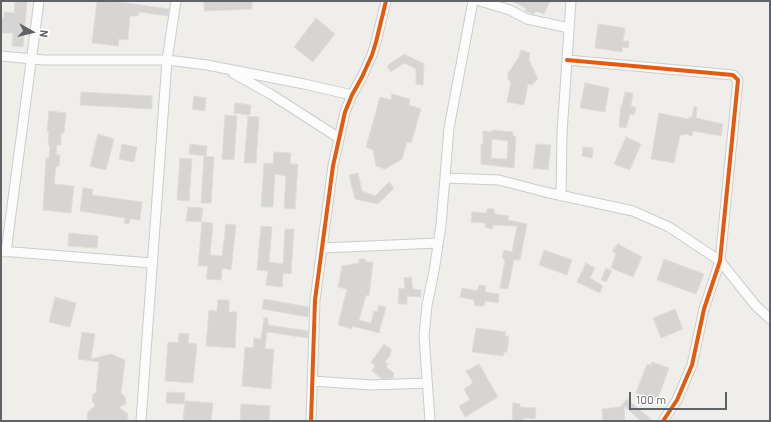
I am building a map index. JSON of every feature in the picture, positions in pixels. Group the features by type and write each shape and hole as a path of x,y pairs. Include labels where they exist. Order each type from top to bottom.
{"street":[{"path":"39,1 4,251 152,263"},
{"path":"141,421 167,60 176,1"},
{"path":"311,421 315,300 333,166 344,112 362,77 374,49 386,1"},
{"path":"430,421 424,336 427,305 438,243 452,105 473,1"},
{"path":"480,1 510,10 527,19 569,28"},
{"path":"561,196 562,133 571,1"},
{"path":"1,56 31,59 167,60 226,69 352,94"},
{"path":"567,60 733,75 738,80 720,261 704,309 692,365 677,400 663,421"},
{"path":"226,69 272,95 339,138"},
{"path":"445,178 499,180 561,196 633,211 669,227 720,261 756,306 770,320"},
{"path":"322,248 438,243"},
{"path":"312,381 372,386 427,383"}],"building":[{"path":"15,1 27,1 23,47 12,46 13,33 1,33 1,18 4,18 4,12 14,13"},
{"path":"97,1 120,2 169,9 168,16 139,12 138,16 130,16 128,40 119,39 118,46 92,43"},
{"path":"204,1 252,1 252,9 204,11"},
{"path":"511,1 550,1 544,14 536,11 534,14 525,11 526,8"},
{"path":"316,18 335,34 313,62 294,47"},
{"path":"598,24 625,28 623,41 629,41 628,48 622,47 622,52 595,48"},
{"path":"521,50 530,53 529,60 538,79 532,85 528,84 524,105 507,102 511,81 508,80 508,73 519,57"},
{"path":"404,54 424,64 423,85 416,84 416,69 404,63 391,72 387,66"},
{"path":"585,83 609,88 605,112 580,108"},
{"path":"81,92 152,96 152,109 80,105"},
{"path":"625,92 633,93 631,106 636,108 634,115 630,114 626,128 619,127 621,105"},
{"path":"392,94 410,99 409,105 421,109 411,143 407,142 402,159 385,169 376,166 373,150 366,147 380,97 391,100"},
{"path":"194,96 206,98 205,111 192,109"},
{"path":"235,103 251,105 250,115 234,113"},
{"path":"694,107 697,107 696,118 723,124 721,136 693,131 692,136 685,134 680,135 674,163 651,159 659,113 688,119 689,117 692,117"},
{"path":"49,111 66,113 64,133 61,133 61,145 57,145 56,155 60,155 59,166 56,166 54,184 74,186 71,213 43,210 46,158 49,158 50,145 48,145 49,131 47,131"},
{"path":"225,115 237,116 234,160 222,159"},
{"path":"248,116 259,117 256,163 244,163"},
{"path":"492,130 513,132 513,136 516,137 514,168 481,164 481,144 483,145 483,131 492,132","holes":["492,139 508,141 507,159 491,158"]},
{"path":"98,134 114,139 106,170 90,166"},
{"path":"626,137 641,144 630,170 614,164"},
{"path":"122,144 137,147 134,162 119,159"},
{"path":"190,144 207,146 206,156 189,154"},
{"path":"536,144 551,145 548,170 533,168"},
{"path":"583,147 593,148 592,158 582,156"},
{"path":"274,152 291,153 290,164 298,164 295,209 284,208 286,176 275,174 273,207 261,207 264,163 273,164"},
{"path":"204,156 214,157 211,203 201,203"},
{"path":"180,158 192,159 189,201 177,200"},
{"path":"358,173 362,191 375,196 389,182 394,188 378,204 355,199 349,175"},
{"path":"83,188 93,189 92,195 142,202 140,220 130,219 129,224 124,223 125,218 80,211"},
{"path":"188,207 203,208 201,222 186,221"},
{"path":"488,208 494,209 495,214 509,216 508,220 527,224 520,260 514,260 508,289 500,288 505,260 502,258 504,250 512,252 517,226 493,225 492,229 485,227 485,223 471,222 472,212 486,213"},
{"path":"202,222 213,223 210,255 222,256 226,224 236,225 231,270 222,268 221,280 206,279 208,266 198,266"},
{"path":"261,226 272,227 269,262 283,264 285,229 294,229 291,274 283,273 282,287 266,285 268,271 257,270"},
{"path":"69,233 98,236 97,248 68,246"},
{"path":"618,244 642,257 633,277 611,268 616,254 612,251"},
{"path":"544,250 572,260 567,275 539,265"},
{"path":"359,259 365,259 366,262 373,262 369,296 366,295 359,320 371,323 374,311 377,312 379,305 386,307 379,333 352,326 352,329 338,325 347,289 338,287 342,266 359,263"},
{"path":"664,259 704,274 696,294 657,280"},
{"path":"586,263 595,268 590,278 603,286 600,293 577,282"},
{"path":"606,268 612,271 606,282 601,280"},
{"path":"411,277 413,289 421,290 421,297 407,296 407,304 398,304 399,288 405,289 404,278"},
{"path":"479,285 486,286 485,292 499,294 498,303 485,301 484,306 475,306 474,300 460,297 462,288 477,291"},
{"path":"55,297 76,303 70,327 49,322"},
{"path":"264,299 309,307 308,317 262,309"},
{"path":"218,300 229,300 229,312 237,312 235,348 206,346 209,310 217,311"},
{"path":"675,309 683,329 661,338 653,318"},
{"path":"264,318 268,318 268,325 308,331 308,338 267,332 265,349 274,349 271,389 242,386 245,347 253,348 254,338 261,339"},
{"path":"476,328 506,332 505,336 509,336 507,352 504,352 503,356 472,352"},
{"path":"82,332 95,334 91,359 111,354 125,360 121,393 125,397 126,404 119,407 128,414 127,421 87,421 88,412 95,406 92,400 93,394 96,393 99,362 78,359"},
{"path":"179,333 189,334 188,343 197,344 193,383 165,381 168,342 178,343"},
{"path":"384,344 392,350 385,362 388,364 386,367 394,373 393,378 382,379 372,371 375,366 371,362"},
{"path":"652,362 669,368 657,401 653,399 652,402 641,398 642,395 636,393 647,364 651,365"},
{"path":"479,364 498,397 465,417 459,406 470,400 464,389 473,383 466,371"},
{"path":"167,392 185,393 184,404 166,403"},
{"path":"627,399 653,421 641,421 624,406 625,421 603,421 602,409 620,407"},
{"path":"185,401 213,403 211,421 183,421"},
{"path":"513,403 520,404 520,407 536,408 535,419 523,418 523,421 512,421"},
{"path":"241,404 270,406 269,421 240,421"}],"cycle path":[{"path":"311,421 315,300 333,166 345,112 372,55 386,1"},
{"path":"567,60 733,75 738,80 720,261 704,309 692,365 677,400 663,421"}]}
